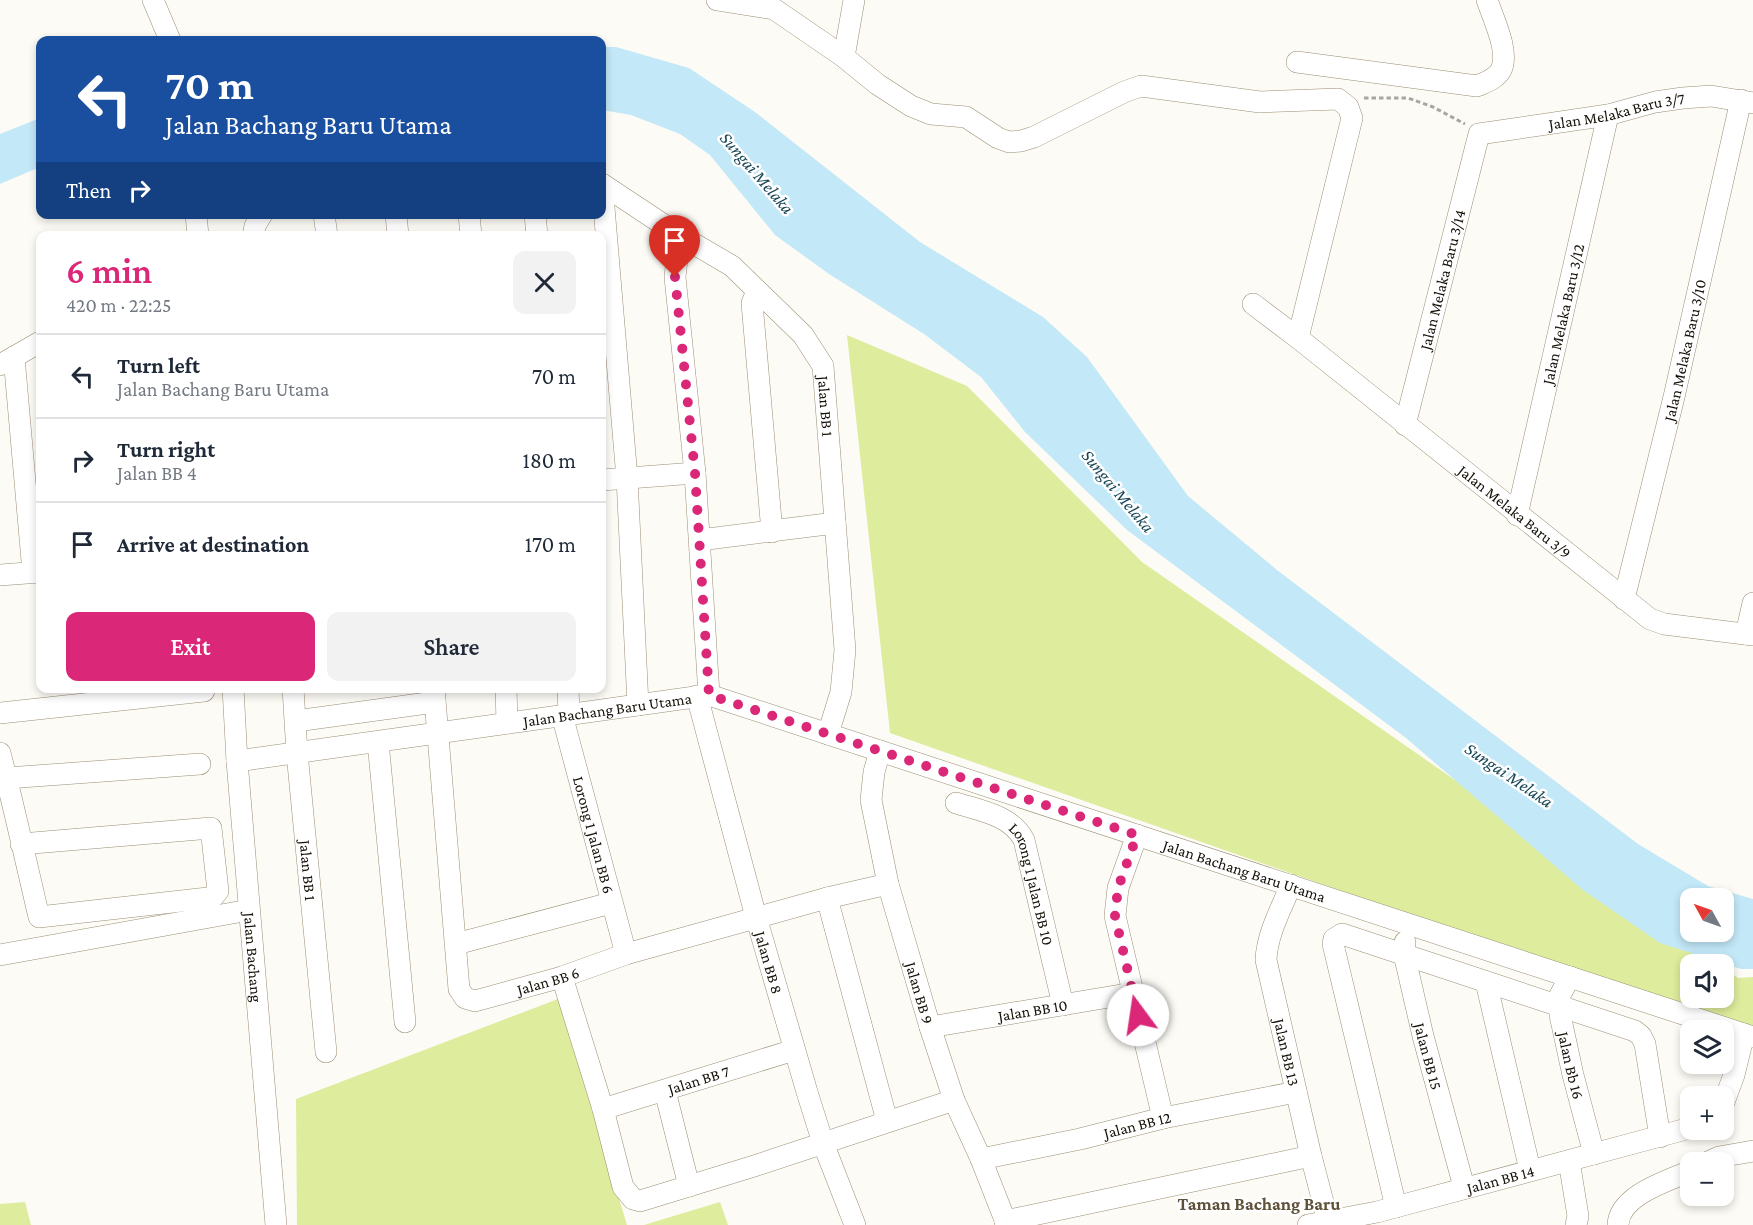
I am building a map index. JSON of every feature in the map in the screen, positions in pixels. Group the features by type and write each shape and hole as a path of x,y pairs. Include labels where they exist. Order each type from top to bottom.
{"street":[{"path":"153,0 168,36"},
{"path":"717,0 774,9 911,106 931,114 966,117 998,138 1009,141 1021,141 1034,137 1124,92 1141,86 1260,102 1338,99 1348,107 1352,118 1298,338"},
{"path":"844,57 854,0"},
{"path":"1297,62 1478,86 1492,80 1501,69 1503,56 1500,38 1487,0"},
{"name":"Jalan Melaka Baru 3/7","path":"1479,134 1608,115 1655,102 1683,98 1711,96 1747,101"},
{"name":"Jalan Melaka Baru 3/10","path":"1624,599 1747,101"},
{"name":"Jalan Melaka Baru 3/12","path":"1517,514 1608,115"},
{"name":"Jalan Melaka Baru 3/14","path":"1405,425 1479,134"},
{"name":"Jalan BB 1","path":"606,187 732,266 803,335 823,366 845,650 841,692 828,734"},
{"path":"606,231 627,478 638,705"},
{"name":"Jalan BB 8","path":"686,239 676,259 675,277 700,540 703,696 756,917 794,1050 823,1143 855,1225"},
{"path":"757,291 752,303 772,531"},
{"name":"Jalan Melaka Baru 3/9","path":"1253,304 1650,619 1664,624 1749,634"},
{"path":"36,344 7,361 36,565"},
{"path":"606,480 695,473"},
{"path":"700,540 835,523"},
{"path":"0,575 36,572"},
{"path":"1749,634 1753,603"},
{"path":"0,713 185,693"},
{"name":"Jalan Bachang","path":"233,693 237,762 276,1225"},
{"name":"Jalan BB 1","path":"293,693 297,753 327,1052"},
{"path":"506,693 507,723"},
{"name":"Lorong 1 Jalan BB 6","path":"567,693 565,715 611,903 626,954"},
{"path":"296,721 434,695"},
{"name":"Jalan BB 6","path":"434,695 459,989 465,998 475,1001 562,977 626,954 756,917 888,884"},
{"name":"Jalan Bachang Baru Utama","path":"237,762 703,696 828,734 1749,1035"},
{"path":"378,742 405,1022"},
{"name":"Jalan BB 9","path":"880,751 874,772 871,800 888,884 954,1100 981,1159 1006,1223"},
{"path":"0,753 21,844 39,917 213,897 218,891 212,828 21,844"},
{"path":"6,778 200,764"},
{"name":"Lorong 1 Jalan BB 10","path":"956,803 1006,820 1018,829 1024,840 1063,1005"},
{"path":"1137,835 1118,888 1115,916 1163,1118"},
{"name":"Jalan BB 13","path":"1291,885 1270,935 1266,947 1266,960 1311,1156 1318,1223"},
{"path":"827,898 886,1121"},
{"path":"456,944 611,903"},
{"path":"0,955 249,910"},
{"name":"Jalan BB 15","path":"1406,923 1404,954 1464,1187"},
{"path":"1384,1214 1333,944 1334,939 1342,934 1635,1031 1645,1044 1660,1137"},
{"path":"562,977 603,1109 623,1187 633,1199 640,1200 689,1186 954,1100"},
{"name":"Jalan Bb 16","path":"1570,977 1560,995 1559,1006 1573,1075 1594,1154"},
{"path":"1486,981 1530,1170"},
{"name":"Jalan BB 10","path":"930,1027 1133,993"},
{"path":"1730,1086 1749,1035"},
{"name":"Jalan BB 7","path":"603,1109 794,1050"},
{"path":"665,1091 689,1186"},
{"name":"Jalan BB 12","path":"981,1159 1080,1139 1163,1118 1296,1092"},
{"name":"Jalan BB 14","path":"1318,1223 1384,1214 1464,1187 1680,1131"},
{"path":"1734,1154 1753,1151"},
{"path":"1006,1223 1311,1156"},
{"path":"1569,1161 1578,1216 1576,1225"},
{"path":"1618,1225 1621,1212 1636,1196 1680,1176"}],"path":[{"path":"1338,99 1408,98 1457,119 1479,134"}],"green space":[{"path":"847,335 967,386 1142,562 1680,937 1680,942 1687,942 1705,954 1680,954 1680,1004 1550,964 890,733"},
{"path":"1734,975 1738,978 1753,977 1753,1027 1692,1008 1734,1008"},
{"path":"558,999 627,1225 297,1225 296,1099"},
{"path":"25,1202 31,1225 0,1225 0,1204"},
{"path":"720,1202 728,1225 644,1225"}],"water":[{"name":"Sungai Melaka","path":"606,47 616,47 689,68 755,112 920,242 1043,317 1087,357 1188,496 1277,570 1638,844 1715,888 1680,888 1680,942 1734,942 1734,894 1753,899 1753,969 1734,967 1734,954 1694,954 1660,943 1583,890 1406,738 1127,530 1025,432 981,377 924,334 829,274 775,235 710,155 680,134 631,115 606,111"},
{"path":"36,120 36,169 0,184 0,134"}],"district":[{"name":"Taman Bachang Baru","path":"1259,1204"}],"route":[{"path":"675,277 695,473 709,695 1137,835 1118,888 1115,916 1138,1015"}]}
